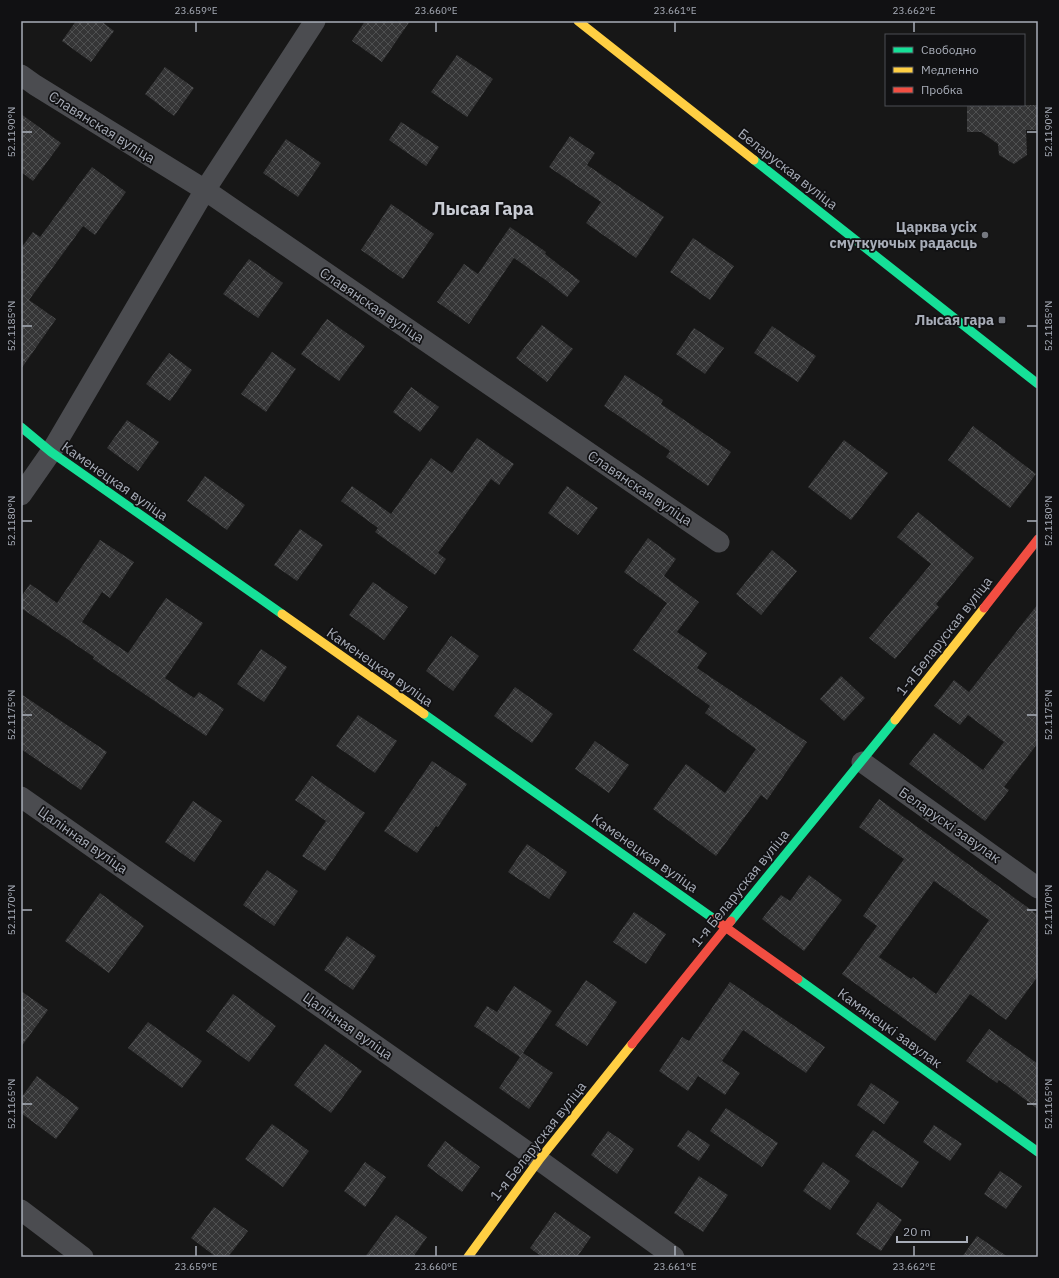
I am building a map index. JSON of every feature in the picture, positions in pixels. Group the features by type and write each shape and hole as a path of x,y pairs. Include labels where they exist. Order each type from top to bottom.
{"street":[{"path":"21,496 51,452 204,190 315,21"},
{"name":"Беларуская вуліца","path":"578,21 1038,384"},
{"name":"Славянская вуліца","path":"21,75 204,190 719,542"},
{"name":"Каменецкая вуліца","path":"21,427 51,452 726,927"},
{"name":"1-я Беларуская вуліца","path":"468,1257 539,1160 726,927 862,762 1038,539"},
{"name":"Беларускі завулак","path":"862,762 1038,888"},
{"name":"Цалінная вуліца","path":"21,797 539,1160 674,1257"},
{"name":"Камянецкі завулак","path":"726,927 1038,1152"},
{"path":"21,1210 83,1257"}],"building":[{"path":"76,21 101,21 114,31 91,62 62,41"},
{"path":"365,21 410,21 382,62 352,41"},
{"path":"457,55 493,79 467,117 431,92"},
{"path":"165,67 194,88 174,116 145,94"},
{"path":"1038,105 1038,130 1026,130 1027,155 1014,164 999,155 998,144 981,132 967,132 967,106"},
{"path":"21,114 61,143 33,181 21,172"},
{"path":"401,122 439,147 426,166 389,140"},
{"path":"570,136 595,153 587,165 664,217 636,258 586,223 601,202 549,167"},
{"path":"286,139 321,163 298,197 263,173"},
{"path":"92,167 126,192 95,235 83,226 29,300 56,319 21,369 21,248 33,232 40,237"},
{"path":"391,204 434,234 403,279 361,250"},
{"path":"510,227 546,252 545,254 580,281 567,297 514,258 469,324 437,302 464,264 478,274"},
{"path":"693,238 734,266 710,300 670,272"},
{"path":"249,259 283,283 258,318 223,294"},
{"path":"327,319 365,346 339,381 301,354"},
{"path":"542,325 573,349 547,382 516,358"},
{"path":"772,326 816,356 798,382 754,353"},
{"path":"694,328 724,348 705,374 676,354"},
{"path":"272,352 296,369 266,412 241,394"},
{"path":"169,353 192,370 170,401 146,384"},
{"path":"625,375 663,400 661,404 731,452 708,486 666,457 670,451 604,406"},
{"path":"411,387 439,407 420,432 393,412"},
{"path":"127,420 159,442 138,471 107,448"},
{"path":"973,426 1036,474 1010,508 948,460"},
{"path":"477,438 514,464 499,485 491,479 438,553 446,559 435,575 375,532 378,528 341,501 352,486 391,514 431,458 452,473"},
{"path":"844,440 888,473 851,520 808,487"},
{"path":"205,476 245,505 227,530 187,501"},
{"path":"567,486 598,508 578,535 548,513"},
{"path":"918,512 974,558 936,604 939,607 895,659 869,638 931,564 897,537"},
{"path":"300,529 323,545 297,581 274,565"},
{"path":"648,538 676,559 664,576 699,602 677,632 707,653 697,668 807,742 767,800 761,795 716,856 653,809 686,764 725,793 756,749 705,713 710,706 633,650 667,603 624,572"},
{"path":"100,540 134,562 110,598 102,592 82,622 128,653 166,598 203,623 165,678 194,698 199,692 224,709 206,736 93,659 94,657 21,608 21,597 30,584 57,603"},
{"path":"772,550 797,571 761,615 736,594"},
{"path":"373,582 408,607 384,640 349,615"},
{"path":"1038,604 1038,743 1004,787 1009,790 985,821 909,764 934,733 983,770 1004,742 968,715 960,725 934,706 954,680 969,692"},
{"path":"451,636 479,656 453,691 426,671"},
{"path":"261,649 287,667 264,702 237,684"},
{"path":"841,676 865,698 844,721 820,699"},
{"path":"515,687 553,714 532,743 494,716"},
{"path":"21,694 107,752 81,790 21,749"},
{"path":"358,715 397,741 375,773 336,746"},
{"path":"595,741 629,765 609,793 575,769"},
{"path":"432,761 467,784 438,827 436,826 417,853 384,831"},
{"path":"312,776 365,813 325,871 302,856 326,821 295,800"},
{"path":"879,799 1038,915 1038,976 1006,1020 970,994 935,1041 842,974 877,926 863,916 904,859 859,827","holes":["934,881 989,920 936,994 913,977 911,979 879,957"]},
{"path":"193,801 222,821 194,862 165,842"},
{"path":"527,844 567,872 549,899 508,872"},
{"path":"267,870 298,891 274,926 243,905"},
{"path":"809,875 842,900 804,951 762,919 781,895 790,901"},
{"path":"100,893 144,926 109,973 65,941"},
{"path":"634,912 666,934 646,964 613,942"},
{"path":"347,936 376,956 353,990 324,970"},
{"path":"586,980 617,1002 587,1046 555,1025"},
{"path":"730,982 825,1047 806,1073 743,1030 722,1061 740,1073 725,1095 698,1076 688,1091 659,1071 682,1037 689,1041"},
{"path":"514,986 552,1011 523,1053 553,1073 529,1109 499,1088 520,1057 474,1026 487,1006 497,1012"},
{"path":"21,991 48,1010 21,1047"},
{"path":"233,994 276,1026 249,1062 206,1031"},
{"path":"148,1022 202,1061 182,1088 128,1048"},
{"path":"989,1029 1038,1064 1038,1109 999,1080 997,1083 966,1061"},
{"path":"325,1044 362,1071 331,1113 294,1085"},
{"path":"37,1076 79,1108 56,1139 21,1113 21,1098"},
{"path":"871,1083 899,1102 884,1124 857,1105"},
{"path":"726,1108 778,1143 762,1167 710,1131"},
{"path":"272,1124 309,1151 283,1187 245,1159"},
{"path":"934,1125 962,1144 950,1161 923,1142"},
{"path":"688,1130 710,1145 699,1161 677,1146"},
{"path":"873,1130 919,1162 902,1188 855,1156"},
{"path":"608,1131 634,1149 617,1174 591,1155"},
{"path":"445,1141 480,1167 462,1192 427,1166"},
{"path":"365,1162 386,1177 365,1207 344,1191"},
{"path":"823,1162 850,1181 830,1210 803,1191"},
{"path":"1000,1171 1022,1186 1006,1209 984,1194"},
{"path":"699,1176 728,1195 703,1232 674,1213"},
{"path":"878,1202 902,1220 881,1251 856,1234"},
{"path":"214,1207 248,1231 228,1257 216,1257 191,1238"},
{"path":"555,1212 591,1237 577,1257 542,1257 530,1248"},
{"path":"396,1215 427,1237 413,1257 365,1257"},
{"path":"977,1236 1008,1257 962,1257"}],"traffic: fast":[{"path":"754,160 1038,384"},
{"path":"21,427 51,452 282,614"},
{"path":"424,714 714,919"},
{"path":"731,921 895,720"},
{"path":"798,979 1038,1152"}],"traffic: slow":[{"path":"578,21 754,160"},
{"path":"895,720 984,608"},
{"path":"282,614 424,714"},
{"path":"468,1257 539,1160 632,1044"}],"traffic: jam":[{"path":"984,608 1038,539"},
{"path":"714,919 798,979"},
{"path":"632,1044 731,921"}],"place":[{"name":"Царква усіх смуткуючых радасць","path":"985,235"},
{"name":"Лысая гара","path":"1002,320"}],"district":[{"name":"Лысая Гара","path":"483,209"}]}
